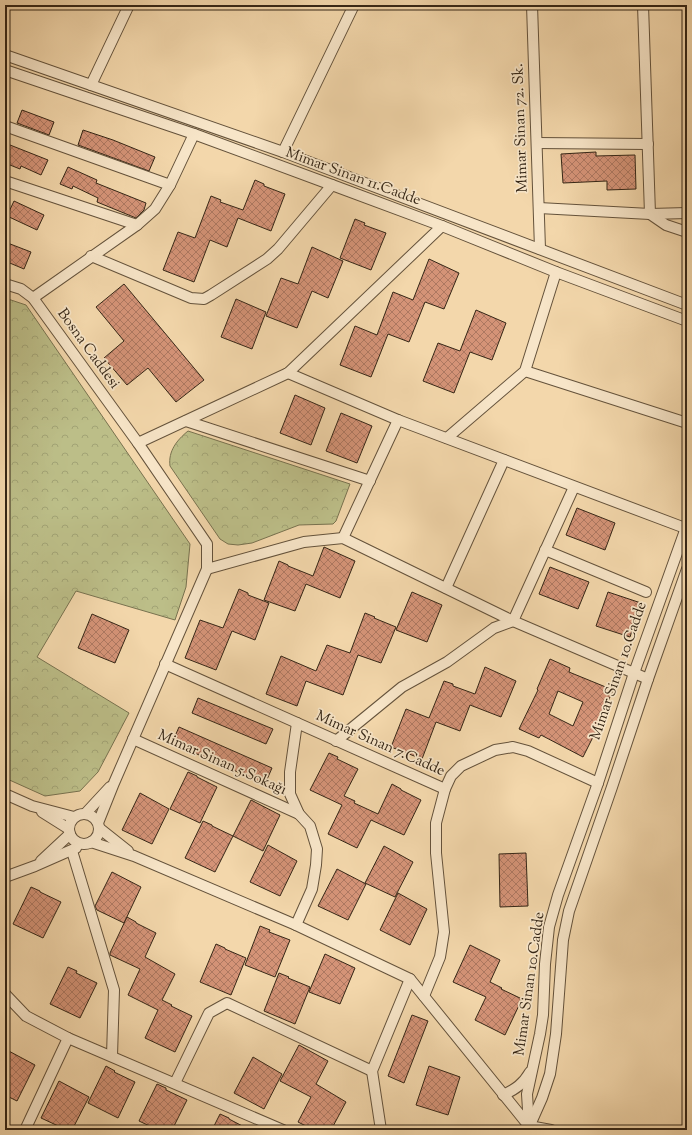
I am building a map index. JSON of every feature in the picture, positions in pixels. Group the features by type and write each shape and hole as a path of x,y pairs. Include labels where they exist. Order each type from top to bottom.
{"street":[{"path":"91,85 129,5"},
{"path":"283,152 354,5"},
{"name":"Mimar Sinan 72. Sk.","path":"532,5 540,249"},
{"path":"643,5 650,214"},
{"name":"Mimar Sinan 11.Cadde","path":"5,55 283,152 687,305"},
{"name":"Mimar Sinan 11.Cadde","path":"5,70 194,134 332,184 556,272 687,321"},
{"path":"5,126 170,185"},
{"path":"33,298 137,225 155,209 170,185 194,134"},
{"path":"537,143 648,144"},
{"path":"5,181 137,225"},
{"path":"91,256 191,298 204,299 211,296 267,259 278,249 332,184"},
{"path":"539,208 650,214 687,212"},
{"path":"650,214 666,225 687,232"},
{"path":"138,444 288,373 442,226"},
{"path":"447,438 525,371 556,272"},
{"name":"Bosna Caddesi","path":"5,284 21,289 33,298 138,444 207,544 207,569"},
{"path":"525,371 687,423"},
{"path":"288,373 398,420 574,487 686,526"},
{"path":"343,538 398,420"},
{"path":"186,421 370,481"},
{"path":"446,588 504,460"},
{"path":"336,741 402,687 447,662 494,628 513,621 574,487"},
{"name":"Mimar Sinan 10.Cadde","path":"528,1128 527,1094 543,1015 545,964 550,927 558,895 686,526"},
{"path":"5,877 72,851 97,836 114,783 207,569 304,542 343,538 513,621 648,679"},
{"path":"545,550 646,592"},
{"name":"Mimar Sinan 10.Cadde","path":"528,1128 542,1098 550,1074 556,1034 563,940 569,911 687,569"},
{"name":"Mimar Sinan 7.Cadde","path":"165,664 445,789 450,776 461,766 495,750 513,747 528,751 598,783"},
{"path":"296,926 312,889 317,849 310,826 299,814 290,794 290,772 297,723"},
{"name":"Mimar Sinan 5.Sokağı","path":"133,739 299,814"},
{"path":"85,814 114,783"},
{"path":"424,996 440,957 444,932 436,853 436,823 445,789"},
{"path":"5,794 32,806 74,817 85,814 90,815 95,818 99,826 134,856"},
{"path":"32,806 70,831 75,840 134,856 296,926 410,979 528,1128 550,1130"},
{"path":"35,866 70,831 70,823 74,817"},
{"path":"72,851 114,990 112,1056"},
{"path":"381,1130 372,1071 410,979"},
{"path":"5,994 26,1016 68,1038 283,1130"},
{"path":"175,1083 209,1013 227,1003 372,1071"},
{"path":"24,1130 68,1038"},
{"path":"503,1095 518,1087 525,1080 534,1065"}],"green space":[{"path":"5,298 26,305 190,544 186,587 175,620 76,591 37,657 129,713 98,772 80,791 45,796 5,778"},
{"path":"188,431 350,484 336,521 333,524 299,525 252,543 238,545 228,544 220,539 170,466 170,455 174,446"}],"building":[{"path":"22,110 54,122 49,135 17,123"},
{"path":"83,130 155,157 149,171 78,145"},
{"path":"5,143 48,160 41,175 21,166 20,169 5,163"},
{"path":"596,152 596,156 635,155 636,189 607,190 607,181 563,183 561,154"},
{"path":"68,167 97,180 96,183 146,203 144,210 136,218 97,202 98,198 73,186 72,189 60,184"},
{"path":"255,180 264,184 264,186 285,194 271,231 238,218 227,247 210,240 194,282 163,270 178,232 195,238 211,196 221,200 220,202 243,210"},
{"path":"14,201 44,215 37,230 7,216"},
{"path":"355,219 365,223 364,225 386,233 371,270 340,258"},
{"path":"5,242 31,252 24,269 5,261"},
{"path":"312,247 343,261 328,298 312,291 297,328 266,316 281,278 298,284"},
{"path":"429,259 459,273 444,309 425,302 409,342 388,334 371,377 340,365 355,326 377,335 393,292 413,300"},
{"path":"124,284 204,380 176,402 148,368 127,385 104,358 124,341 96,307"},
{"path":"236,299 266,312 252,349 221,337"},
{"path":"476,310 506,323 492,360 470,352 454,393 423,381 438,343 460,351"},
{"path":"295,395 325,408 311,445 280,433"},
{"path":"341,413 372,426 357,463 326,451"},
{"path":"577,508 615,523 605,550 566,535"},
{"path":"324,547 355,561 340,598 306,584 295,611 264,600 279,561 313,576"},
{"path":"550,567 589,582 578,609 539,594"},
{"path":"239,589 248,593 248,595 269,603 255,640 232,631 216,670 185,658 200,620 223,628"},
{"path":"412,592 442,605 427,642 396,630"},
{"path":"608,592 641,603 630,637 596,626"},
{"path":"365,613 396,627 381,663 358,655 343,695 306,681 297,706 266,694 281,656 316,671 327,645 350,653"},
{"path":"92,614 129,630 115,663 78,648"},
{"path":"550,659 570,668 569,672 613,690 598,727 583,757 541,735 539,738 519,729 538,690 537,689","holes":["558,691 583,702 573,726 549,714"]},
{"path":"485,667 516,681 501,717 470,705 460,731 436,722 422,759 391,747 406,709 429,718 444,681 475,694"},
{"path":"198,698 273,729 266,744 192,713"},
{"path":"179,727 272,768 265,784 172,743"},
{"path":"329,753 338,757 337,759 358,769 344,796 355,801 354,803 378,814 392,784 421,800 404,835 371,820 357,848 328,834 342,805 310,790"},
{"path":"188,772 217,787 200,823 170,809"},
{"path":"140,793 169,809 152,844 122,830"},
{"path":"251,800 280,815 263,851 233,836"},
{"path":"203,821 233,836 215,872 185,858"},
{"path":"268,845 297,861 280,896 250,882"},
{"path":"384,846 413,862 395,897 365,883"},
{"path":"526,853 528,906 500,907 499,854"},
{"path":"337,869 366,884 348,920 318,906"},
{"path":"112,872 141,887 124,923 97,910 95,906"},
{"path":"31,887 61,902 43,938 13,924"},
{"path":"398,893 427,909 410,945 380,930"},
{"path":"127,917 156,933 145,957 175,974 162,1000 192,1016 175,1052 145,1038 158,1010 128,995 140,969 110,955"},
{"path":"260,926 270,930 269,932 290,940 275,977 245,965"},
{"path":"216,944 246,958 231,995 200,982"},
{"path":"470,945 500,960 490,982 522,999 505,1035 475,1020 486,997 453,982"},
{"path":"325,954 355,968 340,1004 309,992"},
{"path":"68,967 77,971 76,973 97,983 80,1018 50,1004"},
{"path":"279,973 310,987 295,1024 264,1011"},
{"path":"412,1015 428,1021 404,1083 388,1076"},
{"path":"299,1045 328,1061 316,1084 346,1102 331,1130 314,1130 298,1122 311,1097 280,1081"},
{"path":"5,1049 35,1065 17,1101 7,1096 10,1090 5,1088"},
{"path":"253,1057 282,1074 264,1109 234,1093"},
{"path":"106,1066 115,1071 114,1072 135,1082 118,1118 88,1103"},
{"path":"429,1066 460,1077 448,1115 416,1105"},
{"path":"59,1081 89,1097 72,1130 67,1130 41,1118"},
{"path":"157,1084 187,1100 172,1130 158,1130 139,1121"},
{"path":"220,1114 229,1118 250,1130 212,1130"}]}
